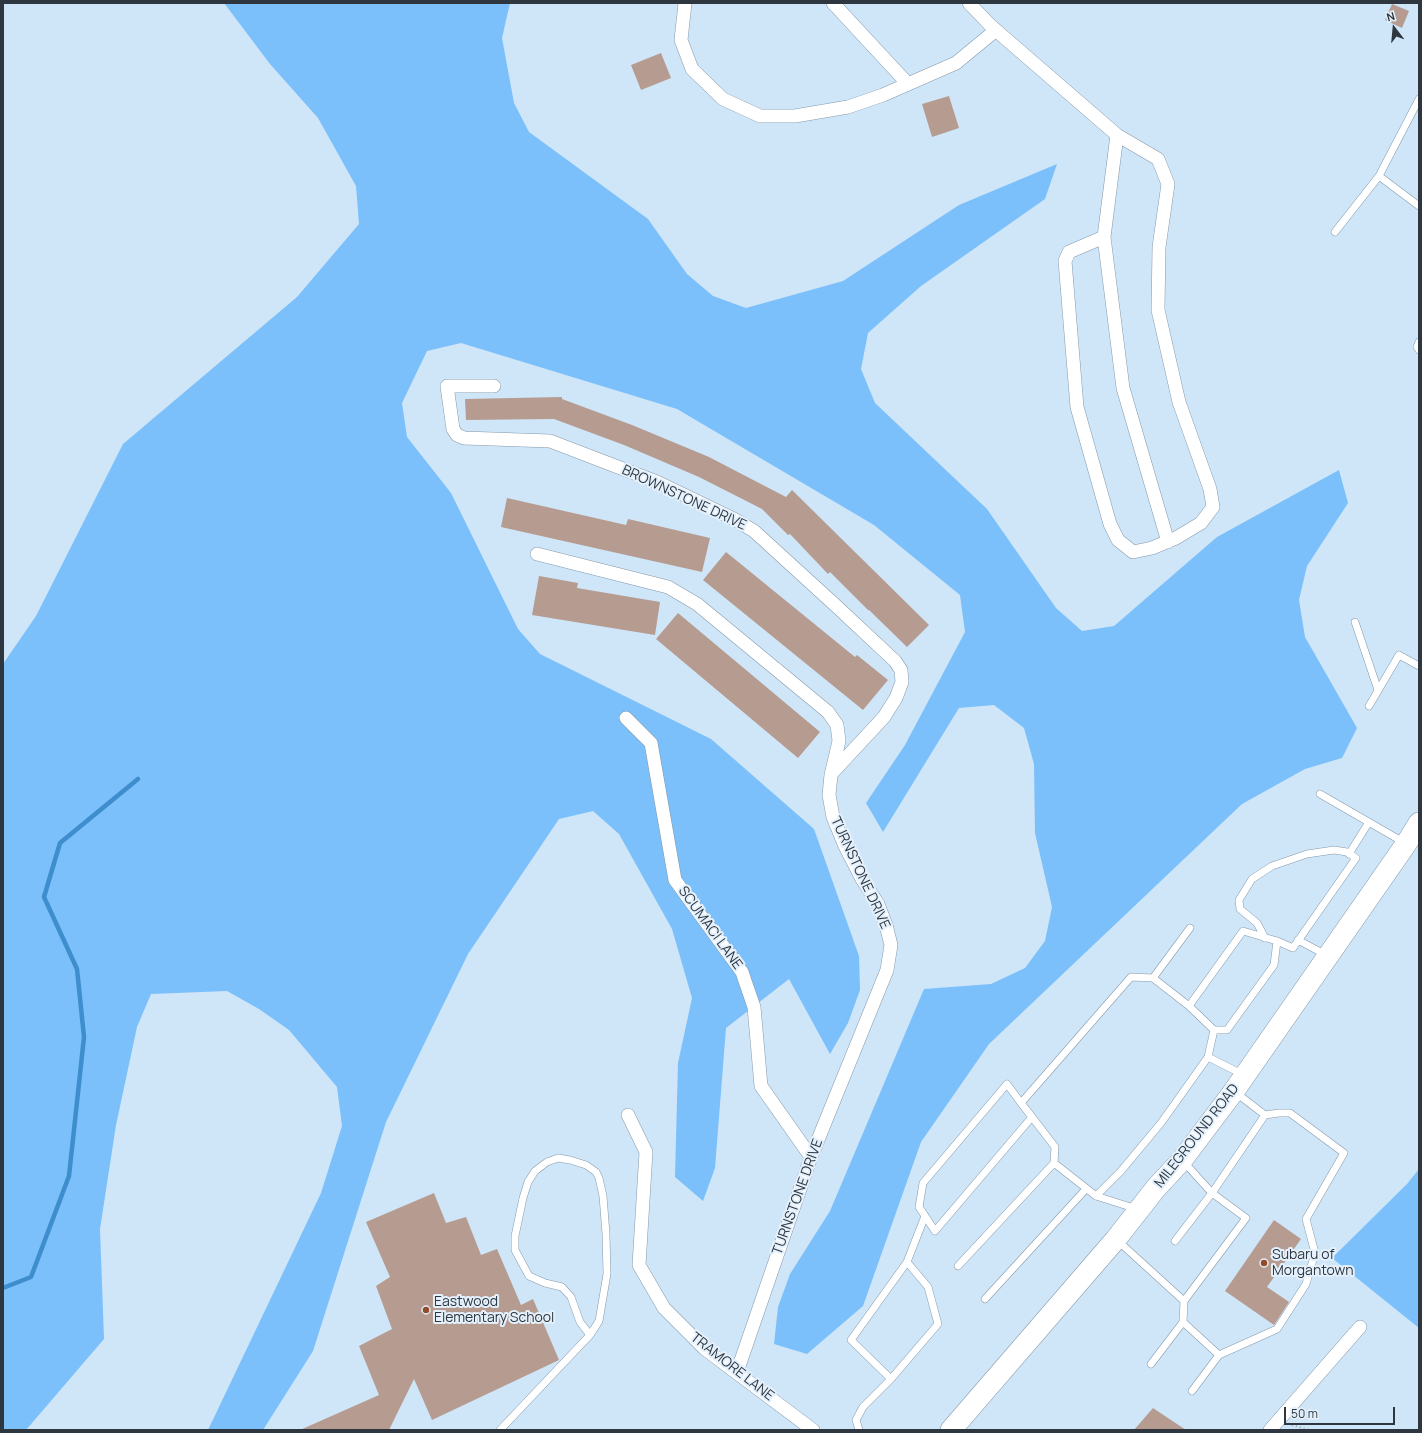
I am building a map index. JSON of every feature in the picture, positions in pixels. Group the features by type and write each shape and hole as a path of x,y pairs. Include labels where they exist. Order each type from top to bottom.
{"main road":[{"name":"MILEGROUND ROAD","path":"951,1430 1116,1239 1156,1188 1182,1160 1239,1083 1406,844 1419,823"}],"street":[{"path":"685,3 681,40 692,69 723,99 760,116 795,116 848,107 883,95 956,63 996,30"},
{"path":"833,3 908,84"},
{"path":"969,3 996,30 1117,136 1158,159 1168,184 1159,247 1158,310 1179,402 1210,489 1213,507 1202,523 1168,542 1152,548 1133,552 1118,540 1110,524 1077,407 1065,261 1069,252 1104,237"},
{"path":"1117,136 1104,237 1123,388 1168,542"},
{"name":"BROWNSTONE DRIVE","path":"494,386 447,386 453,429 457,435 464,438 550,441 657,482 734,519 754,531 895,662 901,670 902,682 896,698 884,717 831,775"},
{"name":"TURNSTONE DRIVE","path":"537,554 668,586 697,604 828,712 837,725 840,741 831,775 830,795 833,817 862,879 878,904 886,925 891,945 887,970 811,1157 737,1372"},
{"name":"SCUMACI LANE","path":"626,718 651,744 675,880 742,972 754,1007 761,1086 811,1157"},
{"name":"TRAMORE LANE","path":"628,1115 646,1152 640,1265 664,1308 705,1349 814,1430"},
{"path":"1270,1430 1360,1326"}],"lane":[{"path":"1335,232 1379,176 1419,99"},
{"path":"1379,176 1419,206"},
{"path":"1419,342 1417,347 1419,350"},
{"path":"1355,622 1378,690"},
{"path":"1369,706 1399,655 1419,666"},
{"path":"1320,794 1406,844"},
{"path":"1349,854 1369,822"},
{"path":"1188,1006 1243,931 1265,938 1277,941 1293,948 1356,858 1347,852 1334,850 1307,854 1272,866 1252,879 1239,900 1240,909 1257,923 1265,938"},
{"path":"1153,978 1190,928"},
{"path":"1298,940 1328,955"},
{"path":"1021,1103 1131,977 1153,978 1188,1006 1214,1030 1227,1030 1274,965 1277,941"},
{"path":"1096,1196 1121,1171 1161,1123 1208,1057 1214,1030"},
{"path":"1208,1057 1239,1083 1265,1115"},
{"path":"958,1266 1054,1163 1055,1147 1007,1084 923,1183 919,1207 936,1231 1032,1117"},
{"path":"1175,1241 1212,1193 1265,1115 1279,1113 1290,1114 1344,1153 1306,1219 1315,1253 1306,1284 1277,1329 1218,1355 1192,1391"},
{"path":"500,1430 590,1335 599,1321 607,1274 603,1196 599,1178 596,1172 586,1165 558,1158 547,1162 535,1171 528,1182 515,1236 515,1250 529,1276 545,1283 562,1287 571,1297 580,1322 590,1335"},
{"path":"1151,1364 1183,1322 1184,1301 1246,1218 1212,1193 1182,1160"},
{"path":"1054,1163 1096,1196 1140,1210"},
{"path":"985,1299 1086,1188"},
{"path":"891,1379 851,1340 907,1262 925,1216"},
{"path":"1116,1239 1184,1301"},
{"path":"859,1430 856,1420 863,1407 891,1379 938,1324 928,1288 907,1262"},
{"path":"1183,1322 1218,1355"}],"shaded area":[{"path":"224,3 510,3 502,38 514,103 529,132 648,219 687,274 713,296 746,308 843,281 959,205 1057,164 1045,199 921,286 868,333 861,369 875,403 987,509 1056,608 1082,631 1114,626 1217,537 1339,470 1348,503 1307,566 1299,600 1305,637 1357,728 1342,758 1305,769 1242,804 989,1044 921,1142 863,1306 807,1354 774,1344 778,1307 790,1274 830,1211 924,989 991,984 1025,968 1045,941 1052,907 1035,833 1034,764 1024,728 994,705 959,708 883,832 866,803 905,745 965,632 960,595 874,525 677,409 461,343 427,351 402,403 407,437 451,493 518,629 540,654 711,739 814,829 859,956 860,990 848,1023 830,1054 789,979 726,1028 715,1168 703,1201 675,1177 678,1063 692,998 672,929 619,834 593,811 559,819 468,954 386,1122 313,1351 263,1430 208,1430 321,1193 342,1126 337,1087 289,1030 259,1009 227,991 151,994 137,1027 116,1125 100,1229 104,1339 26,1430 3,1430 3,664 36,616 123,444 297,297 359,224 356,186 318,118 270,64"},
{"path":"1419,1169 1419,1328 1332,1258 1407,1184"}],"building":[{"path":"1392,4 1409,11 1402,28 1385,20"},
{"path":"661,53 671,78 641,90 631,65"},
{"path":"949,96 959,128 932,137 922,104"},
{"path":"562,397 562,399 632,425 709,457 786,497 792,490 929,625 907,647 830,572 828,574 790,534 788,535 762,509 699,477 624,445 554,419 466,420 465,399"},
{"path":"507,498 626,525 628,519 710,538 702,572 501,527"},
{"path":"726,552 855,657 857,655 888,680 863,710 703,580"},
{"path":"539,576 578,583 577,588 660,602 655,635 532,615"},
{"path":"678,613 820,732 798,758 656,639"},
{"name":"Eastwood Elementary School","path":"434,1193 446,1223 466,1217 481,1255 497,1249 521,1305 533,1299 559,1360 432,1420 414,1379 389,1430 300,1430 379,1395 359,1346 392,1329 376,1286 390,1277 366,1222"},
{"name":"Subaru of Morgantown","path":"1274,1220 1301,1239 1267,1287 1289,1302 1274,1325 1225,1291"},
{"path":"1153,1408 1186,1430 1134,1430"}],"waterway":[{"path":"3,1288 31,1277 69,1176 84,1037 77,969 44,897 60,843 138,779"}],"place":[{"name":"Subaru of Morgantown","path":"1264,1263"},
{"name":"Eastwood Elementary School","path":"426,1310"}]}
